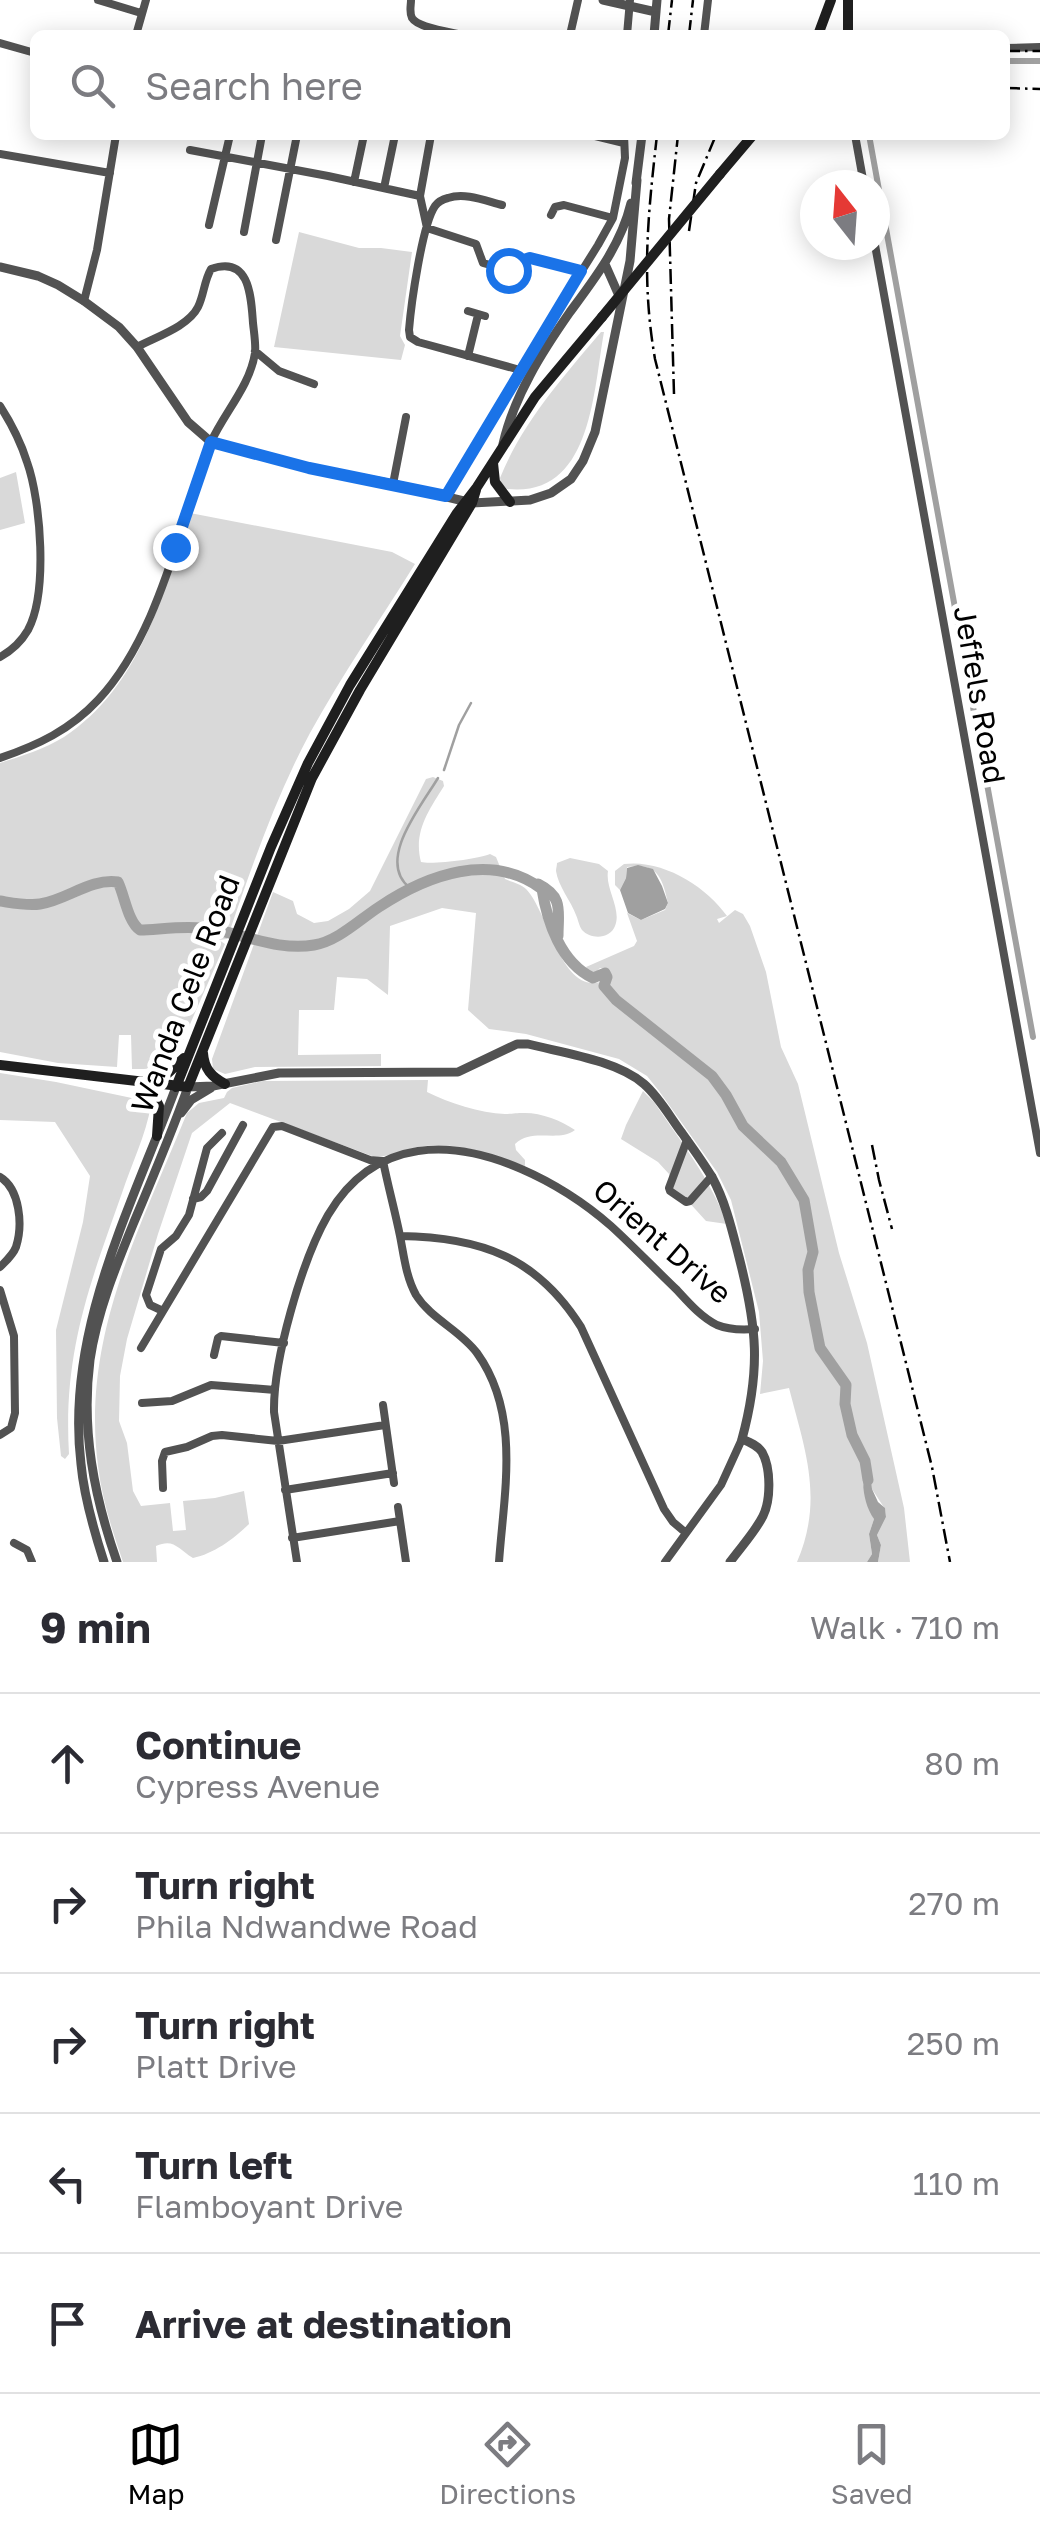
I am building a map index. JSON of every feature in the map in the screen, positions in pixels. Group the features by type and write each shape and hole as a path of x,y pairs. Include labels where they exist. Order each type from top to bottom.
{"main road":[{"path":"820,30 831,0"},
{"path":"848,0 848,30"},
{"name":"Wanda Cele Road","path":"182,1087 202,1048 292,797 382,631 535,397 749,140"},
{"path":"493,462 495,482 510,502"},
{"name":"Wanda Cele Road","path":"182,1087 190,1052 237,947"},
{"path":"202,1048 206,1068 219,1085"},
{"path":"146,1083 168,1073 190,1052"},
{"path":"0,1065 182,1087"},
{"path":"146,1083 159,1106 158,1136"}],"street":[{"path":"98,0 141,13"},
{"path":"137,30 146,0"},
{"path":"412,0 412,20 442,30"},
{"path":"571,30 578,0"},
{"path":"604,0 656,12"},
{"path":"654,30 658,0"},
{"path":"705,30 708,0"},
{"path":"627,30 630,3"},
{"path":"0,43 30,52"},
{"path":"1010,48 1040,48"},
{"path":"84,301 97,250 115,140"},
{"path":"209,225 229,140"},
{"path":"244,232 261,140"},
{"path":"276,240 296,140"},
{"path":"354,182 363,140"},
{"path":"384,188 394,140"},
{"path":"427,228 420,196 430,140"},
{"path":"446,496 613,218 625,158 624,140"},
{"path":"0,266 38,276 84,301 119,327 137,346 180,412 211,442 309,468 468,502 530,500 551,493 571,479 594,432 630,261 641,140"},
{"path":"855,140 861,170"},
{"path":"190,150 420,196"},
{"path":"0,154 110,174"},
{"path":"502,446 512,414 536,365 605,264 629,212 637,180"},
{"path":"502,206 456,196 435,206 427,228 409,330 410,337 418,342 520,370"},
{"path":"551,216 555,207 564,205 613,218"},
{"path":"427,228 476,244 483,262 508,270 515,270 530,258 581,271"},
{"name":"Jeffels Road","path":"877,260 1040,1152"},
{"path":"605,264 621,300"},
{"path":"0,758 66,729 99,700 133,654 211,442 246,378 255,351 250,288 244,276 227,267 211,269 192,317 137,346"},
{"path":"468,311 482,315 468,356"},
{"path":"255,351 280,370 314,384"},
{"path":"0,406 31,474 39,542 38,590 30,626 16,645 0,657"},
{"path":"393,484 406,417"},
{"name":"Orient Drive","path":"182,1087 219,1085 279,1073 458,1072 517,1044 624,1071 644,1084 712,1176 727,1209 755,1329 756,1367 742,1439 721,1484 665,1562"},
{"path":"176,1120 191,1100 219,1085"},
{"name":"Wanda Cele Road","path":"116,1562 91,1466 87,1421 90,1359 114,1271 176,1120 182,1087"},
{"name":"Wanda Cele Road","path":"104,1562 80,1463 82,1366 96,1300 158,1136 182,1087"},
{"path":"193,1199 208,1192 243,1126"},
{"path":"141,1348 273,1128 282,1126 370,1160 383,1161 406,1268 416,1296 463,1336 478,1355 502,1408 506,1442 498,1562"},
{"path":"163,1312 150,1305 146,1296 161,1249 180,1231 189,1215 207,1148 222,1133"},
{"path":"687,1140 670,1191 690,1202 712,1176"},
{"name":"Orient Drive","path":"297,1562 274,1390 299,1285 324,1223 346,1189 383,1161 413,1152 449,1150 489,1158 538,1176 611,1226 707,1319 734,1329 755,1329"},
{"path":"0,1177 14,1190 18,1232 16,1247 0,1267"},
{"path":"400,1236 466,1241 502,1253 552,1288 580,1327 664,1509 686,1533"},
{"path":"0,1290 14,1336 15,1413 11,1428 0,1436"},
{"path":"223,1331 285,1341"},
{"path":"214,1355 221,1336 285,1341"},
{"path":"142,1402 172,1401 211,1385 274,1390"},
{"path":"285,1490 394,1478 383,1405"},
{"path":"164,1488 164,1452 188,1448 212,1436 278,1441 386,1425"},
{"path":"730,1562 763,1516 768,1496 762,1454 742,1439"},
{"path":"398,1508 406,1562"},
{"path":"292,1538 400,1521"},
{"path":"14,1544 27,1550 32,1562"}],"shaded area":[{"path":"299,232 359,248 412,252 400,336 405,345 401,360 274,347"},
{"path":"601,332 591,410 572,459 556,477 535,487 507,489 500,478 520,438 544,401"},
{"path":"16,472 25,523 0,530 0,478"},
{"path":"190,513 392,552 415,564 297,758 264,834 227,939 219,940 225,944 177,1054 162,1066 132,1069 131,1035 119,1035 117,1067 58,1063 0,1052 0,763 64,737 112,692 145,637"},
{"path":"426,779 443,781 444,786 421,831 421,862 490,854 496,857 505,879 524,887 534,900 563,960 582,980 596,983 610,978 608,969 600,968 594,974 586,967 634,946 637,941 627,913 641,920 665,910 668,903 660,879 645,867 627,867 620,890 615,885 615,871 624,864 668,870 695,885 727,916 717,919 719,923 735,910 743,914 766,972 781,1047 798,1084 839,1253 867,1343 904,1508 910,1562 878,1562 881,1545 877,1535 886,1517 872,1489 870,1469 863,1484 874,1519 869,1534 872,1554 867,1562 797,1562 805,1539 811,1496 806,1454 789,1388 760,1394 763,1361 759,1312 731,1200 717,1172 647,1076 619,1059 526,1034 489,1029 468,1010 476,913 442,908 390,926 388,995 367,979 337,977 334,1010 299,1010 298,1055 381,1054 381,1066 255,1067 225,1074 213,1069 212,1059 273,892 293,901 297,914 314,923 328,921 349,909 370,891"},
{"path":"570,858 599,864 608,871 617,919 613,930 605,936 582,930 559,882 557,863"},
{"path":"638,865 653,869 668,903 665,909 641,920 628,913 620,890 627,868"},
{"path":"0,1073 151,1105 81,1320 70,1384 69,1454 65,1459 61,1456 57,1418 56,1330 83,1222 90,1176 55,1122 0,1120"},
{"path":"428,1080 427,1092 455,1104 495,1113 543,1115 575,1130 561,1135 529,1136 515,1144 525,1166 476,1150 438,1145 372,1156 230,1103 192,1133 127,1339 120,1376 119,1421 127,1443 133,1491 141,1506 170,1503 173,1531 186,1530 183,1501 244,1491 249,1524 223,1545 201,1556 193,1558 167,1543 156,1546 157,1562 123,1562 98,1466 98,1372 118,1284 187,1113 199,1103 224,1098 232,1088 263,1081"},
{"path":"643,1091 694,1161 727,1224 706,1221 673,1190 669,1174 658,1162 621,1139"},
{"path":"866,1465 872,1489 885,1508 886,1517 877,1535 881,1545 878,1562 867,1562 872,1554 869,1534 874,1519 864,1493"}],"waterway":[{"path":"1010,61 1040,61"},
{"path":"870,140 1033,1037"},
{"path":"444,770 471,703"},
{"path":"410,888 400,877 399,848 438,778"},
{"path":"0,901 40,904 98,883 118,882 140,930 207,929 302,946 331,939 398,895 459,872 502,871 542,889 552,928 572,962 593,978 605,973 604,986 616,1000 712,1076 743,1126 781,1162 804,1200 813,1252 808,1270 809,1292 820,1348 846,1385 845,1404 852,1435 865,1461 868,1480"},
{"path":"538,884 556,900 558,936"}],"railway":[{"path":"669,30 672,0"},
{"path":"690,30 693,0"},
{"path":"1010,51 1040,51"},
{"path":"1010,88 1040,89"},
{"path":"657,140 647,274 655,359 932,1467 950,1562"},
{"path":"674,394 669,219 677,140"},
{"path":"689,231 696,183 714,140"},
{"path":"872,1145 892,1229"}],"route":[{"path":"175,547 211,442 309,468 446,496 581,271 534,258 508,270"}]}
